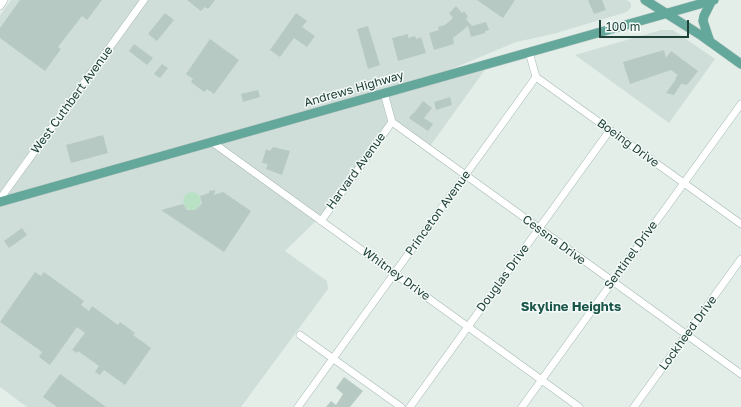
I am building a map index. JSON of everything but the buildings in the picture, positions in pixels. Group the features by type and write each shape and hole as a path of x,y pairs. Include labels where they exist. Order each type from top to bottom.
{"main road":[{"path":"645,0 741,64"},
{"name":"Andrews Highway","path":"0,201 713,0"},
{"path":"710,42 703,21 704,16 713,0"}],"street":[{"path":"0,6 4,0"},
{"name":"West Cuthbert Avenue","path":"0,201 144,0"},
{"path":"529,52 536,78"},
{"name":"Boeing Drive","path":"536,78 741,224"},
{"name":"Princeton Avenue","path":"298,407 536,78"},
{"path":"384,93 392,122"},
{"name":"Sentinel Drive","path":"522,407 741,104"},
{"name":"Cessna Drive","path":"392,122 741,374"},
{"name":"Harvard Avenue","path":"321,221 392,122"},
{"name":"Douglas Drive","path":"410,407 610,130"},
{"name":"Whitney Drive","path":"212,142 580,407"},
{"name":"Lockheed Drive","path":"634,407 741,259"},
{"path":"300,335 401,407"}],"shaded area":[{"path":"11,0 627,0 631,3 631,7 627,12 553,34 516,42 411,86 487,67 428,149 392,123 318,219 285,251 327,281 328,289 241,407 27,407 0,387 0,15"},
{"path":"661,30 673,30 715,59 669,123 575,55"}],"green space":[{"path":"188,192 196,192 201,197 199,208 196,210 188,210 183,205 183,197"}],"district":[{"name":"Skyline Heights","path":"571,307"}]}
